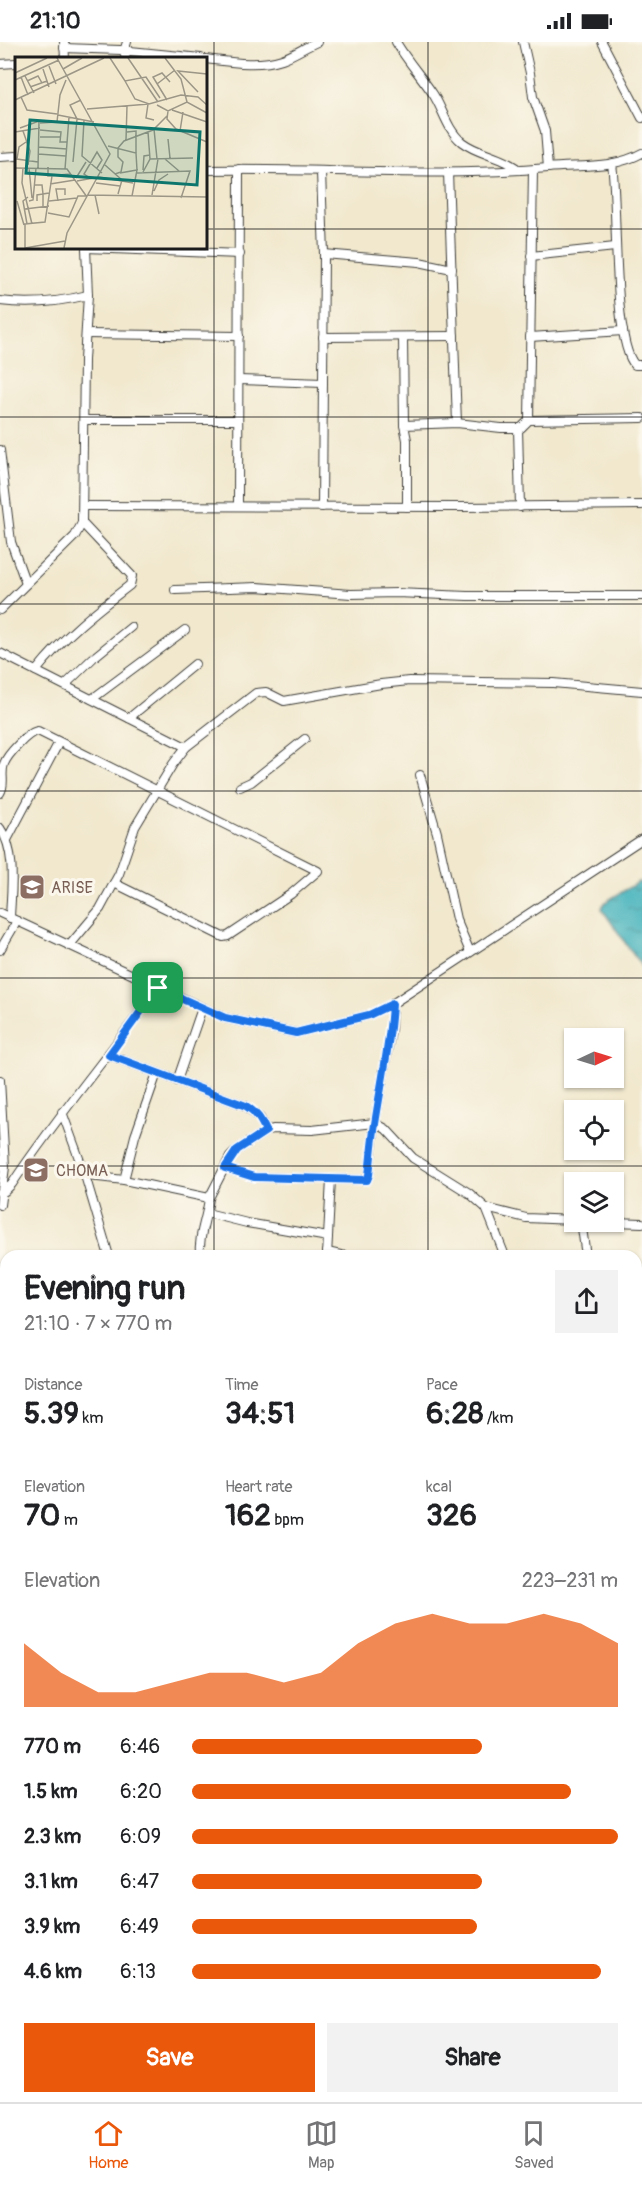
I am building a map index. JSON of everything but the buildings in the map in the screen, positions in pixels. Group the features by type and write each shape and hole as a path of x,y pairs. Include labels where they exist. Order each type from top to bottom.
{"street":[{"path":"125,55 127,42"},
{"path":"207,59 239,63 266,62 282,59 317,42"},
{"path":"396,42 409,64 436,98 454,134 470,147 511,163 519,170"},
{"path":"523,42 533,97 545,131 548,168"},
{"path":"602,42 642,118"},
{"path":"64,45 125,55 176,57"},
{"path":"0,64 15,63"},
{"path":"207,170 318,172 532,170 612,164 642,153"},
{"path":"0,157 15,156"},
{"path":"612,164 615,185 615,247 623,331 631,360 635,364 642,365"},
{"path":"237,506 239,169"},
{"path":"529,420 532,170"},
{"path":"318,172 324,254 322,507"},
{"path":"448,172 457,423"},
{"path":"531,256 615,247"},
{"path":"0,610 75,536 82,523 88,295 86,249"},
{"path":"112,249 240,254"},
{"path":"324,254 419,262 452,269"},
{"path":"0,301 63,301 88,295"},
{"path":"530,337 623,331"},
{"path":"86,333 239,336"},
{"path":"323,337 454,336"},
{"path":"404,337 407,507"},
{"path":"239,380 323,383"},
{"path":"404,425 457,423 521,428 529,420 642,418"},
{"path":"85,420 238,420"},
{"path":"518,428 520,507"},
{"path":"0,450 11,542 26,584"},
{"path":"83,506 642,505"},
{"path":"36,671 54,648 130,585 132,580 132,576 82,523"},
{"path":"175,590 257,587 351,594 642,596"},
{"path":"65,685 131,627"},
{"path":"92,699 185,630"},
{"path":"0,653 186,747"},
{"path":"129,718 195,664"},
{"path":"69,946 100,909 114,883 135,827 156,789 186,747 249,698 261,692 284,701 381,684 431,681 553,683 642,691"},
{"path":"0,793 3,787 4,762 31,732 38,731 318,871 291,894 228,936 223,937 114,883"},
{"path":"240,787 251,782 305,740"},
{"path":"7,840 59,742"},
{"path":"420,775 437,833 456,919 470,952"},
{"path":"0,828 7,840 11,861 14,920 0,950"},
{"path":"0,913 225,1018 296,1033 369,1015 392,1004 642,839"},
{"path":"1,1193 12,1184 62,1112 109,1055 158,988"},
{"path":"225,1168 254,1177 367,1180 386,1066 392,1004"},
{"path":"177,1081 202,1008"},
{"path":"109,1055 246,1106 260,1118 266,1131"},
{"path":"124,1180 135,1136 157,1073"},
{"path":"0,1080 5,1167 0,1205"},
{"path":"62,1112 84,1172 107,1250"},
{"path":"200,1250 200,1237 209,1198 237,1150 273,1129 312,1130 375,1123 386,1129 413,1158 469,1193 486,1208 503,1250"},
{"path":"84,1172 98,1177 124,1180 209,1198"},
{"path":"327,1250 331,1179"},
{"path":"486,1208 526,1218 564,1220"},
{"path":"207,1213 247,1223 327,1237"},
{"path":"624,1222 642,1223"},
{"path":"583,1232 585,1250"}],"water":[{"path":"638,882 642,883 642,967 602,909 604,903"}],"place":[{"name":"ARISE","path":"32,887"},
{"name":"CHOMA","path":"36,1170"}],"route":[{"path":"158,988 225,1018 296,1033 369,1015 392,1004 386,1066 367,1180 254,1177 225,1168 230,1157 237,1150 266,1131 254,1111 109,1055 158,988"}]}
